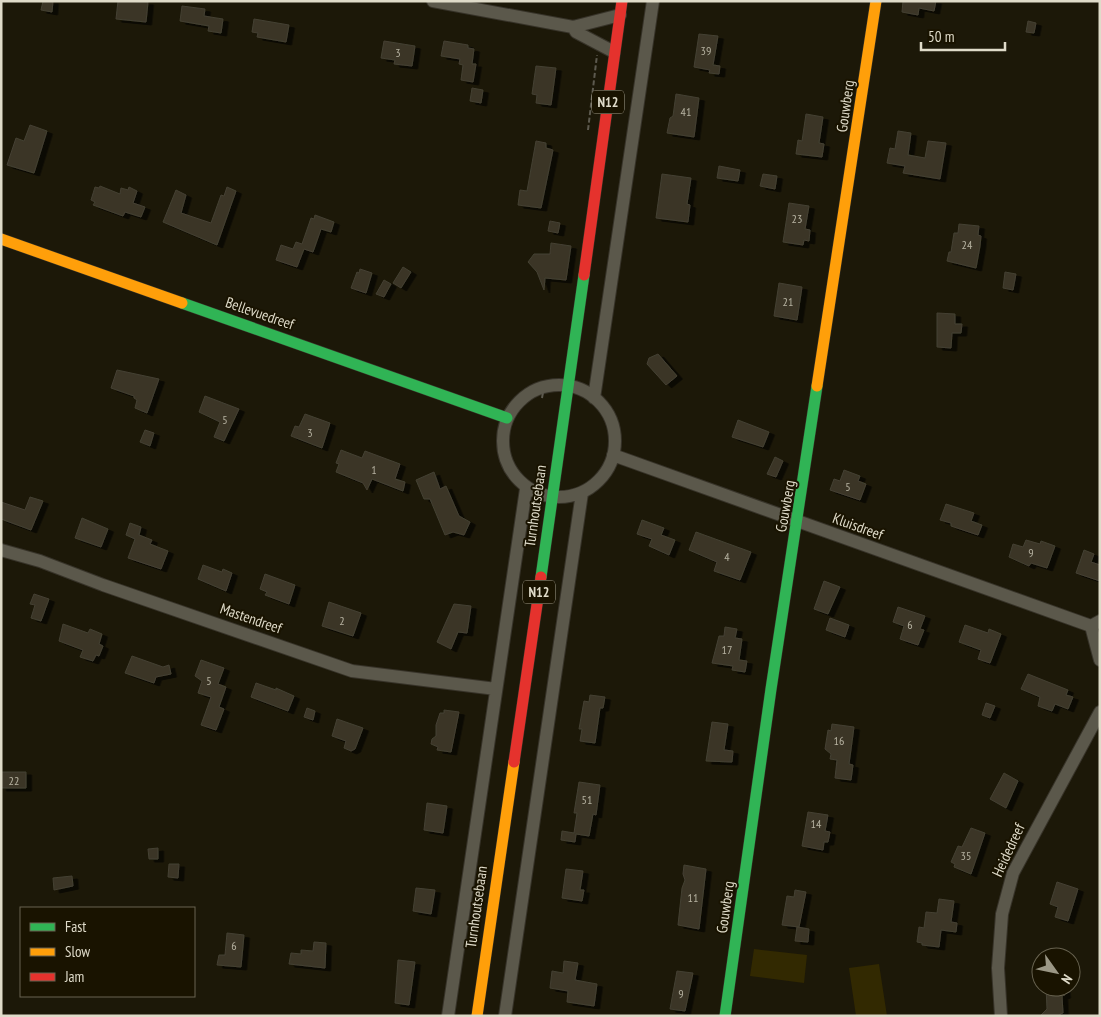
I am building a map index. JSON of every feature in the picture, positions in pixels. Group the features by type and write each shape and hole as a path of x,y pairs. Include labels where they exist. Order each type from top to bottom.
{"street":[{"path":"433,1 573,27 620,14"},
{"name":"Turnhoutsebaan","path":"477,1016 569,386 622,1"},
{"path":"594,398 653,1"},
{"name":"Gouwberg","path":"725,1016 775,661 798,522 876,1"},
{"path":"573,27 576,32 614,52"},
{"name":"Bellevuedreef","path":"1,239 507,418"},
{"path":"569,386 594,398 605,410 612,424 615,439 614,455 607,471 596,484 582,493 567,498 552,498 526,489 515,478 505,459 502,438 507,418 515,405 526,395 543,393 569,386"},
{"name":"Kluisdreef","path":"614,455 798,522 1096,624"},
{"name":"Turnhoutsebaan","path":"448,1016 526,489"},
{"path":"505,1016 582,493"},
{"name":"Mastendreef","path":"1,550 40,560 103,585 352,670 496,689"},
{"path":"1096,624 1100,660"},
{"name":"Heidedreef","path":"1000,1016 998,968 1002,914 1013,873 1100,712"}],"shaded area":[{"path":"754,949 807,955 804,983 750,976"},
{"path":"879,964 887,1016 856,1016 849,968"}],"building":[{"path":"43,1 53,1 52,12 41,10"},
{"path":"118,1 148,2 146,22 116,19"},
{"path":"903,1 936,1 934,11 919,8 918,15 902,12"},
{"path":"182,6 205,9 204,16 223,19 221,33 208,31 209,26 180,21"},
{"path":"254,19 289,25 286,42 257,37 258,33 252,32"},
{"path":"1028,21 1036,23 1034,33 1026,32"},
{"path":"699,34 718,36 713,65 720,66 719,74 709,73 710,70 694,67"},
{"path":"384,41 415,46 412,66 394,64 395,60 381,58"},
{"path":"444,41 468,45 468,48 474,49 472,64 476,64 473,82 461,80 463,65 459,64 460,59 441,56"},
{"path":"536,66 556,68 551,105 536,103 537,95 532,94"},
{"path":"472,88 483,90 481,103 470,101"},
{"path":"676,94 699,98 694,137 667,133 670,118 673,116"},
{"path":"806,114 823,117 819,143 824,144 822,157 796,154 798,140 802,141"},
{"path":"30,125 47,131 34,173 7,165 16,138 24,141"},
{"path":"898,131 911,133 908,155 925,158 928,141 946,143 940,179 903,173 905,166 887,163 890,148 895,149"},
{"path":"536,141 546,143 546,148 553,150 541,208 518,205 520,190 527,191"},
{"path":"719,166 740,170 738,181 717,178"},
{"path":"662,174 691,178 687,204 690,205 688,222 656,218"},
{"path":"763,174 777,176 775,189 760,186"},
{"path":"100,186 120,194 121,188 128,190 129,187 137,191 133,203 145,207 141,217 125,212 123,216 93,205 95,202 91,200 95,187 99,188"},
{"path":"227,187 236,191 217,245 163,222 176,190 186,195 181,213 211,223 221,195 224,196"},
{"path":"789,203 809,206 805,229 810,230 809,241 804,240 803,245 783,242"},
{"path":"315,215 334,222 331,232 321,229 313,252 304,249 297,267 276,260 281,245 293,249 296,242 302,244 311,218 314,219"},
{"path":"550,221 560,223 558,233 548,231"},
{"path":"959,224 979,226 978,235 981,236 976,268 947,261 949,252 951,252 954,233 958,233"},
{"path":"551,243 571,246 566,280 545,278 544,290 537,272 528,262 534,254 550,254"},
{"path":"403,267 411,272 401,288 393,283"},
{"path":"360,269 372,273 366,293 351,288"},
{"path":"1005,272 1016,274 1013,290 1003,288"},
{"path":"384,280 391,284 384,297 376,294"},
{"path":"779,283 802,287 797,320 774,316"},
{"path":"937,313 955,314 955,324 962,324 961,333 952,333 951,348 937,347"},
{"path":"658,354 677,376 666,385 647,364 649,358"},
{"path":"117,370 159,379 147,413 135,408 137,400 134,396 111,388"},
{"path":"205,396 239,409 224,441 214,437 220,422 199,412"},
{"path":"305,414 330,423 322,448 291,436 295,426 299,427"},
{"path":"738,420 769,432 763,447 732,437"},
{"path":"145,430 154,433 150,446 140,442"},
{"path":"341,450 362,458 365,451 400,464 395,479 405,482 403,491 372,479 367,490 363,483 336,472 339,464 336,463"},
{"path":"775,457 783,461 776,477 767,474"},
{"path":"844,470 860,476 858,481 866,484 860,500 830,490 834,479 840,481"},
{"path":"434,472 440,489 446,486 459,516 470,522 464,535 453,532 445,535 430,499 424,499 416,480"},
{"path":"30,497 43,501 31,530 1,519 1,502 25,510"},
{"path":"946,504 974,513 971,521 982,525 978,535 951,526 951,523 940,520"},
{"path":"82,518 108,529 101,547 75,538"},
{"path":"642,520 664,528 661,535 675,540 669,555 649,546 652,539 637,534"},
{"path":"130,523 141,527 139,535 152,540 150,544 168,551 161,569 128,558 135,539 126,535"},
{"path":"696,532 751,552 740,580 714,571 717,562 689,550"},
{"path":"1026,540 1040,544 1041,541 1055,546 1047,568 1031,563 1029,566 1009,557 1013,544 1023,547"},
{"path":"1084,550 1094,554 1091,562 1100,565 1100,581 1076,573"},
{"path":"203,565 222,572 223,569 232,573 226,591 198,579"},
{"path":"265,574 295,585 289,604 265,595 267,592 260,589"},
{"path":"824,581 840,587 828,614 814,609"},
{"path":"34,594 49,599 41,621 31,618 35,605 30,604"},
{"path":"329,602 361,613 353,636 322,626"},
{"path":"454,604 471,606 467,633 458,632 451,649 437,642"},
{"path":"898,607 925,616 920,629 924,630 918,645 900,639 904,626 893,622"},
{"path":"830,618 849,625 845,637 826,630"},
{"path":"63,624 88,633 90,629 102,634 99,644 103,646 99,656 96,655 93,661 80,657 83,650 59,641"},
{"path":"965,625 988,633 989,629 1001,634 990,663 978,659 981,650 959,642"},
{"path":"725,627 737,629 735,638 742,639 739,660 747,661 745,672 732,670 733,666 712,663 719,636 724,636"},
{"path":"132,656 163,667 169,665 171,674 156,677 154,683 125,673"},
{"path":"201,660 224,668 218,684 226,687 219,707 224,709 216,730 201,725 211,697 198,693 202,681 195,676"},
{"path":"1028,674 1068,690 1066,695 1073,697 1068,709 1055,704 1052,711 1038,706 1040,697 1021,689"},
{"path":"256,683 276,690 276,688 294,696 288,711 251,697"},
{"path":"590,695 605,697 603,708 600,708 595,743 580,741 582,729 579,729 584,701 589,702"},
{"path":"986,703 995,706 990,718 982,715"},
{"path":"307,708 315,711 313,720 304,717"},
{"path":"444,710 459,712 451,752 437,750 438,747 431,744 432,739 436,736 436,725 440,713 444,713"},
{"path":"337,719 363,728 355,749 351,751 344,748 346,741 332,736"},
{"path":"712,722 728,724 724,750 733,751 732,762 706,761"},
{"path":"832,724 854,727 849,764 853,765 851,780 835,778 837,760 830,759 831,754 825,749 828,730 831,731"},
{"path":"1,772 26,772 26,788 1,788"},
{"path":"1004,773 1018,781 1006,808 990,799"},
{"path":"579,782 600,785 596,815 593,814 589,836 576,834 575,842 561,840 562,831 574,833 577,813 574,813"},
{"path":"427,803 447,806 443,833 424,830"},
{"path":"808,812 828,815 825,831 830,832 828,842 824,842 823,850 802,846"},
{"path":"971,828 985,833 971,874 954,867 955,864 951,862 958,846 962,847"},
{"path":"158,848 158,859 149,859 148,849"},
{"path":"169,864 179,864 178,878 168,877"},
{"path":"684,865 706,869 699,929 678,925 682,888 685,880 683,874"},
{"path":"566,869 583,871 580,890 584,890 582,901 562,898"},
{"path":"72,876 73,886 54,890 53,878"},
{"path":"1057,882 1078,889 1068,921 1055,917 1058,907 1050,904"},
{"path":"416,888 435,890 431,914 413,911"},
{"path":"795,890 806,892 799,927 782,925 787,896 794,897"},
{"path":"939,899 954,901 951,922 957,923 956,932 941,930 939,947 922,945 922,943 917,942 919,927 924,928 926,912 937,913"},
{"path":"797,927 809,929 808,942 795,941"},
{"path":"227,933 244,935 241,967 217,965 219,955 225,955"},
{"path":"314,942 326,943 325,968 289,964 291,953 301,954 301,950 313,951"},
{"path":"398,960 415,962 409,1005 395,1003"},
{"path":"564,961 578,963 575,980 597,984 594,1006 567,1002 568,991 550,988 552,971 563,973"},
{"path":"677,971 693,973 685,1011 670,1009"},
{"path":"1046,997 1062,997 1063,1013 1060,1016 1040,1016 1047,1009"}],"traffic: fast":[{"path":"541,577 584,275"},
{"path":"182,303 507,418"},
{"path":"725,1016 771,689 817,386"}],"traffic: slow":[{"path":"817,386 876,1"},
{"path":"1,239 182,303"},
{"path":"477,1016 514,762"}],"traffic: jam":[{"path":"584,275 622,1"},
{"path":"514,762 541,577"}]}
